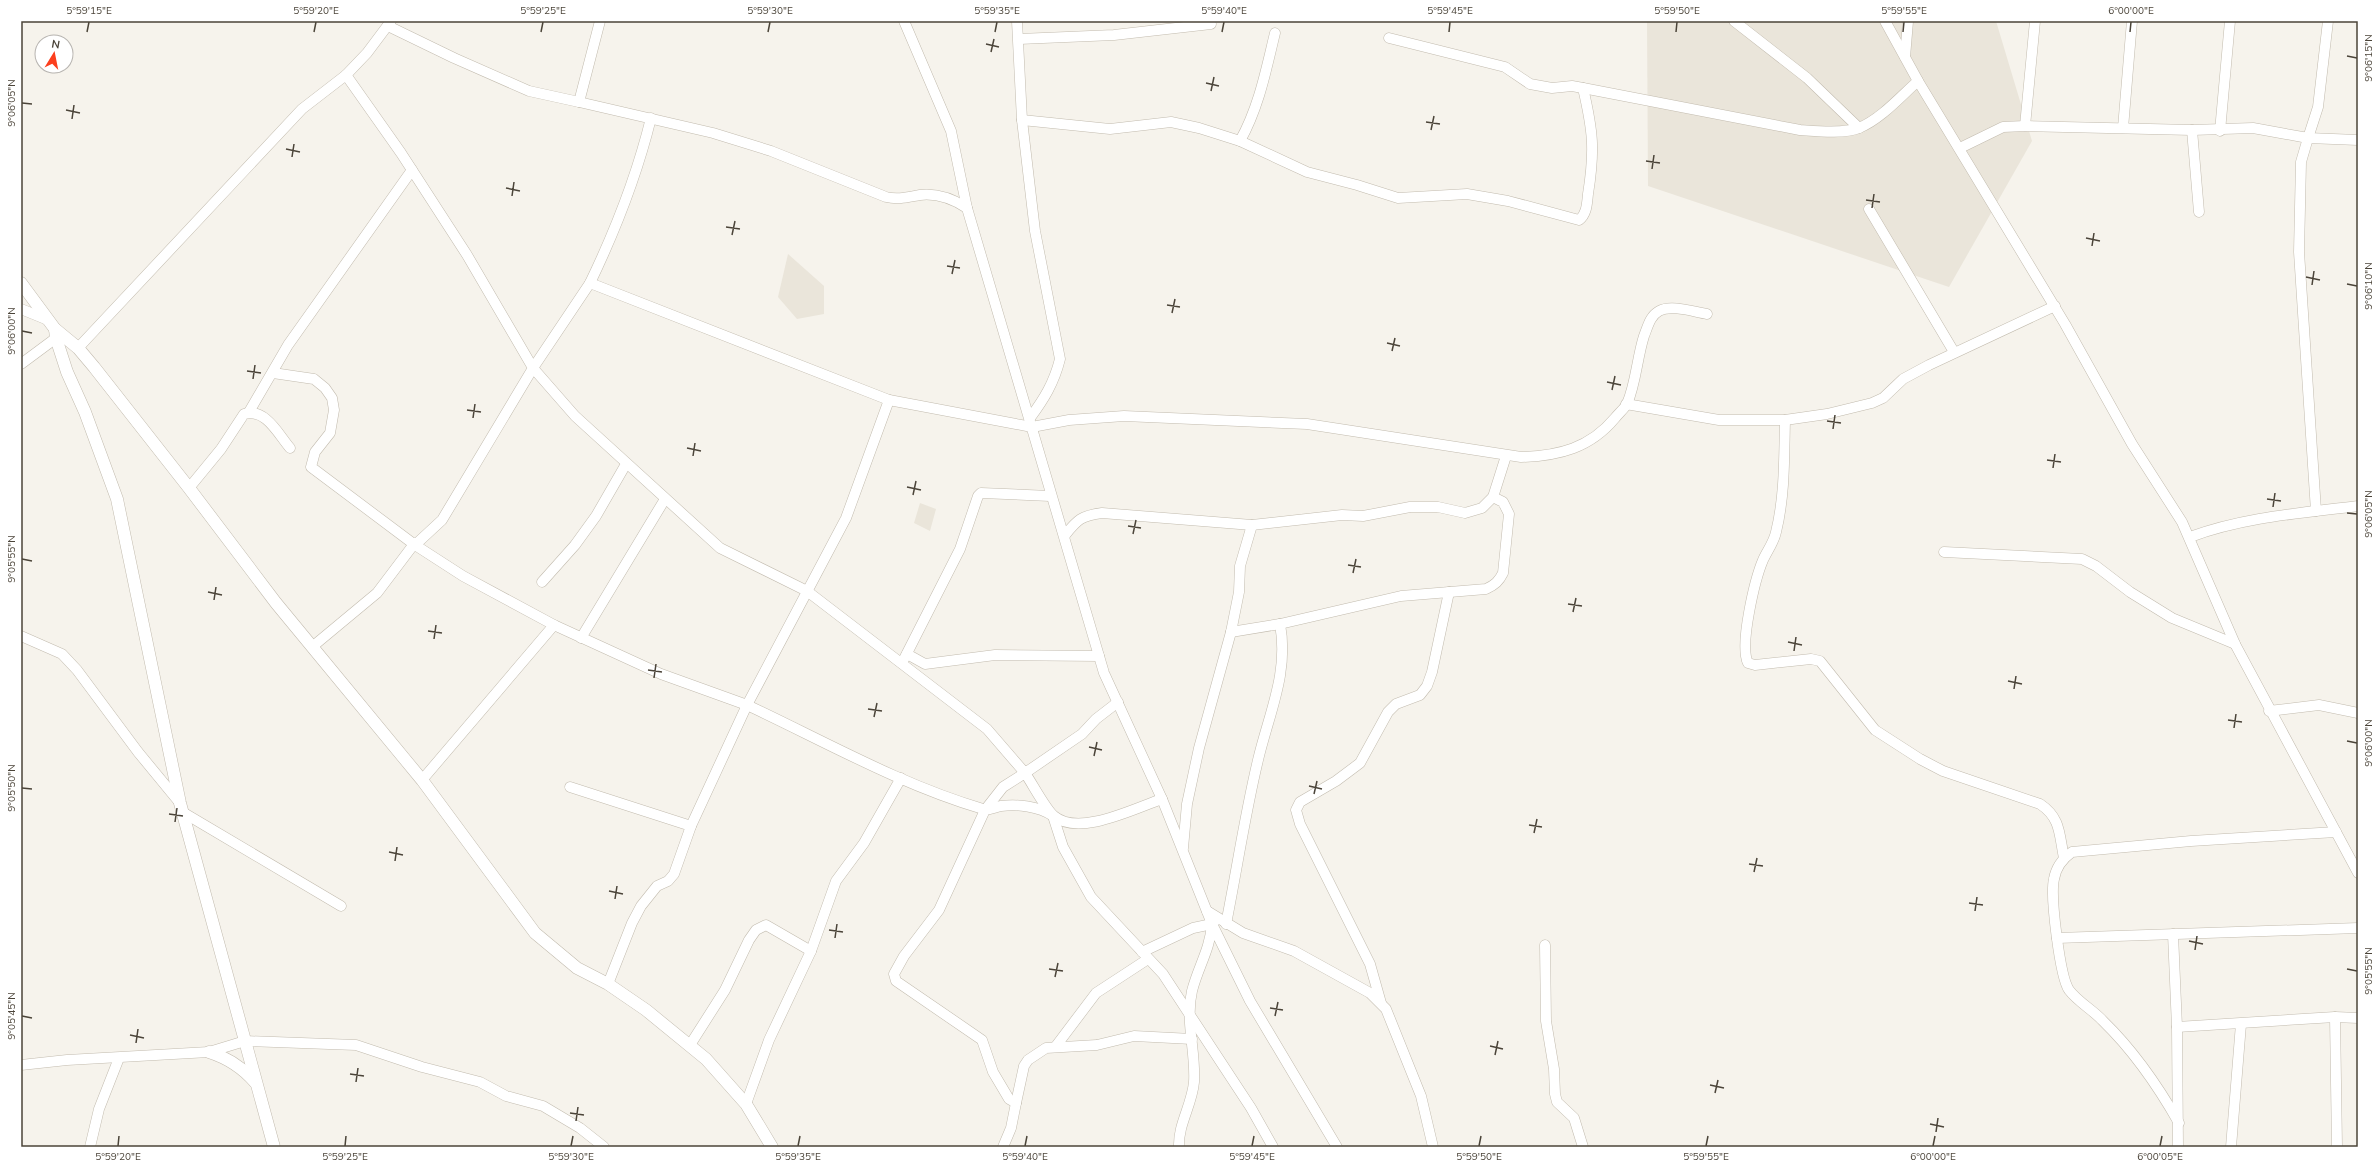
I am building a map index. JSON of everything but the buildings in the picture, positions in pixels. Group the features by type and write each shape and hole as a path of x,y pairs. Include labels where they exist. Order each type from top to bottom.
{"street":[{"path":"579,102 600,21"},
{"path":"904,21 951,131 967,208 1031,422 1050,496 1065,535 1104,673 1162,798 1207,911 1219,922 1243,933 1294,951 1370,993 1381,1003 1386,1010 1420,1096 1433,1147"},
{"path":"1017,21 1022,120 1035,231 1060,359 1055,379 1031,422"},
{"path":"1734,21 1807,78 1859,128"},
{"path":"1885,21 1918,81 2055,306 2132,444 2190,537 2235,644 2269,711 2358,873"},
{"path":"1905,57 1908,21"},
{"path":"2025,126 2035,21"},
{"path":"2123,128 2132,21"},
{"path":"2220,131 2230,21"},
{"path":"2316,511 2299,252 2301,168 2308,138 2318,107 2328,21"},
{"path":"78,348 302,109 346,75 367,54 390,24 454,58 529,90 713,133 771,152 886,197 896,199 928,195 954,200 967,208"},
{"path":"1018,39 1114,35 1211,24"},
{"path":"1240,141 1249,124 1258,100 1275,33"},
{"path":"1389,38 1505,68 1530,84 1552,88 1572,86 1584,88 1800,130 1825,132 1859,128 1883,112 1918,81"},
{"path":"346,75 412,170 467,255 533,368 575,416 720,548 807,591 987,729 1025,773 1053,816 1063,847 1091,897 1163,974 1251,1108 1273,1147"},
{"path":"1022,120 1110,129 1171,122 1199,128 1240,141 1307,172 1358,185 1398,198 1473,195 1508,201 1579,220 1585,210 1593,159 1593,137 1584,88"},
{"path":"312,647 377,593 411,548 442,520 533,368 590,282 626,199 641,157 650,118"},
{"path":"1960,148 2003,127 2025,126 2220,131 2263,129 2308,138 2358,140"},
{"path":"2192,130 2199,212"},
{"path":"190,488 221,450 239,418 249,412 288,345 412,170"},
{"path":"1869,209 1954,352"},
{"path":"590,282 889,400 1031,422 1124,416 1307,424 1506,456 1540,456 1564,452 1583,445 1607,427 1626,404 1638,354 1652,316 1660,310 1668,308 1707,314"},
{"path":"21,283 53,329 117,498 182,808 274,1147"},
{"path":"1626,404 1719,420 1785,420 1827,414 1872,403 1883,398 1904,379 1954,352 2055,306"},
{"path":"21,309 53,329 78,348 190,488 276,603 422,780 536,933 577,968 608,984 646,1010 706,1059 746,1104 772,1147"},
{"path":"21,364 53,329"},
{"path":"273,373 314,379 325,388 332,398 334,410 330,433 316,452 311,468 415,546 463,576 581,638 661,674 747,705 901,778 985,810 1001,806 1031,807 1041,809 1070,823 1083,824 1119,814 1162,798"},
{"path":"608,984 632,923 641,906 657,886 668,881 674,874 691,826 747,705 846,518 889,400"},
{"path":"249,412 255,413 269,421 290,448"},
{"path":"1785,420 1783,486 1776,533 1756,580 1746,641 1745,657 1748,663 1755,665 1811,659 1820,661 1875,730 1913,755 1943,771 2040,804 2052,812 2057,821 2064,858"},
{"path":"1065,535 1077,520 1086,515 1102,513 1252,525 1342,515 1363,516 1410,507 1438,507 1465,513 1482,508 1493,497 1506,456"},
{"path":"542,582 575,545 596,516 626,464"},
{"path":"902,663 960,549 978,496 981,494 1050,496"},
{"path":"1231,632 1280,624 1401,596 1486,589 1498,582 1503,573 1510,514 1503,502 1493,497"},
{"path":"581,638 665,499"},
{"path":"2190,537 2216,528 2241,522 2358,506"},
{"path":"1183,852 1187,804 1199,748 1231,632 1239,592 1240,566 1252,525"},
{"path":"1944,552 2082,559 2096,566 2130,592 2172,618 2235,644"},
{"path":"1381,1003 1370,964 1300,824 1296,810 1300,802 1336,782 1360,762 1388,712 1396,704 1420,695 1432,672 1449,592"},
{"path":"422,780 554,624"},
{"path":"1179,1147 1181,1124 1194,1082 1190,1014 1192,991 1219,922 1258,760 1281,676 1283,659 1280,624"},
{"path":"21,636 62,654 77,670 182,808 341,906"},
{"path":"907,654 925,664 995,655 1099,656"},
{"path":"1016,1103 1009,1099 993,1072 982,1040 896,981 894,974 904,956 939,910 985,810 1003,788 1082,734 1096,719 1118,702"},
{"path":"2269,711 2319,705 2358,713"},
{"path":"746,1104 769,1040 811,951 836,881 864,843 901,778"},
{"path":"570,787 691,826"},
{"path":"2179,1123 2160,1089 2141,1064 2103,1021 2069,990 2064,976 2057,938 2053,880 2064,858 2072,852 2184,842 2336,832"},
{"path":"1056,1046 1096,993 1145,956 1193,928 1219,922"},
{"path":"1219,922 1257,1013 1337,1147"},
{"path":"690,1045 725,990 749,940 760,926 766,925 811,951"},
{"path":"2057,938 2358,928"},
{"path":"2172,934 2177,1027 2178,1147"},
{"path":"1546,945 1546,1021 1554,1069 1555,1094 1557,1102 1574,1118 1583,1147"},
{"path":"2177,1027 2335,1017 2358,1018"},
{"path":"2335,1017 2337,1147"},
{"path":"2231,1147 2241,1024"},
{"path":"1003,1147 1011,1128 1024,1066 1041,1051 1056,1046 1096,1045 1134,1036 1192,1039"},
{"path":"21,1065 209,1052 245,1041 364,1046 422,1067 480,1082 506,1096 543,1106 580,1128 604,1147"},
{"path":"209,1052 224,1056 237,1064 256,1084"},
{"path":"90,1147 99,1109 119,1058"}],"shaded area":[{"path":"1647,21 1996,21 2032,141 1949,287 1648,186"},
{"path":"788,254 824,286 824,314 797,319 778,297"},
{"path":"920,503 936,509 930,531 914,523"}]}
